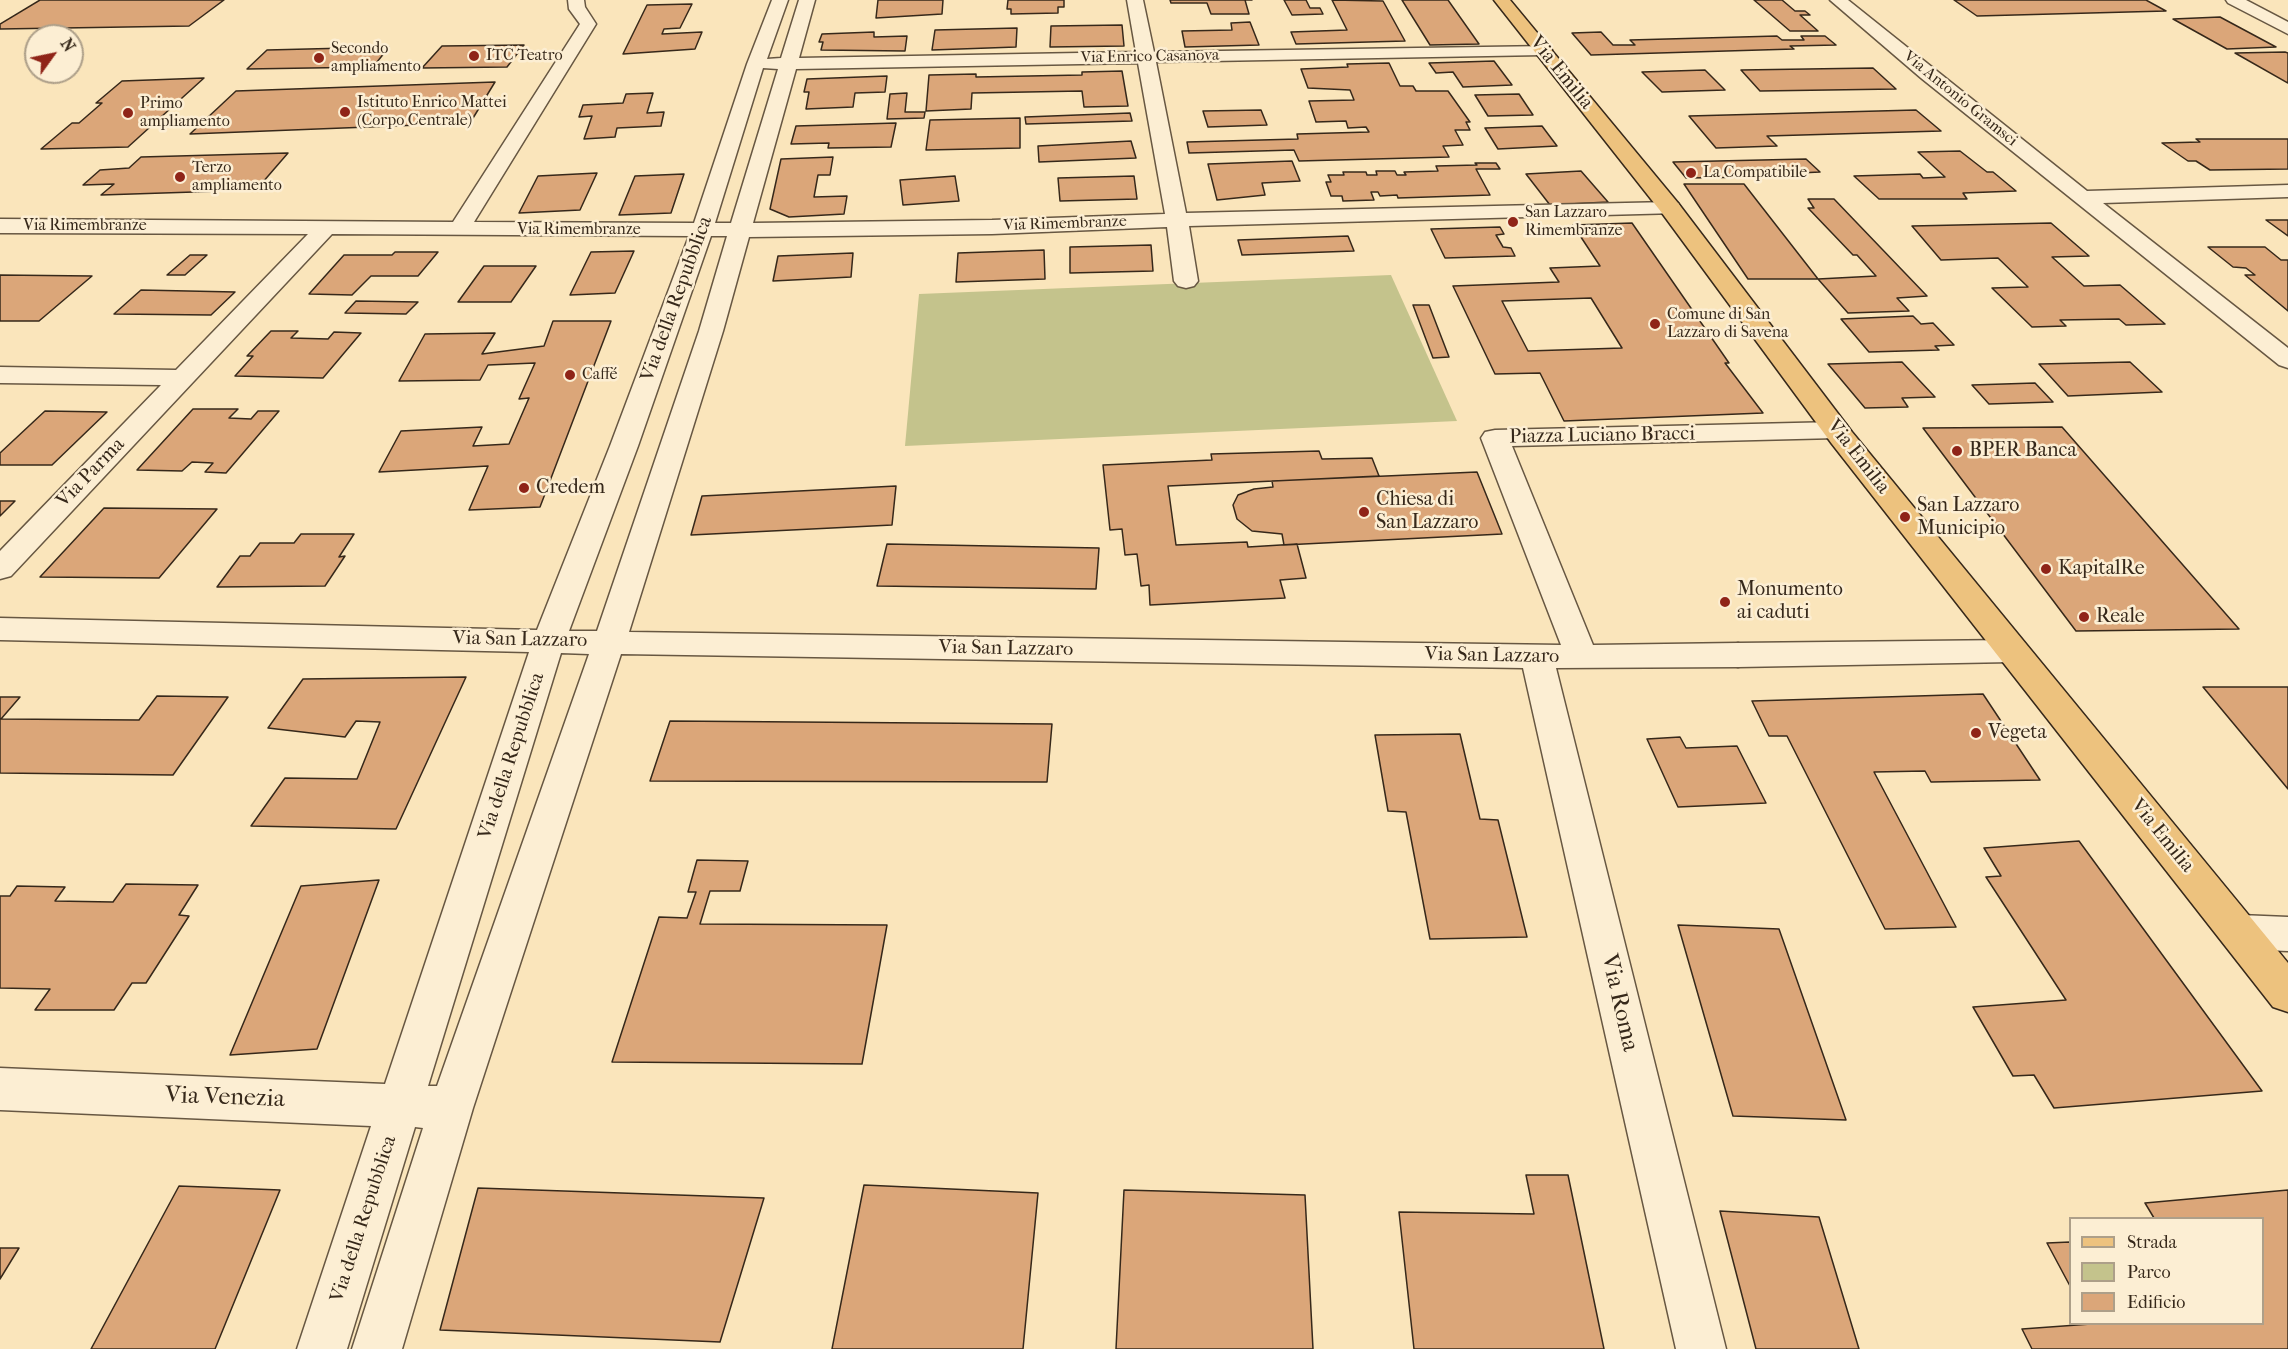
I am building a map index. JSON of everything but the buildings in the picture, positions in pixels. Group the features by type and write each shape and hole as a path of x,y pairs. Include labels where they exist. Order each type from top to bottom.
{"main road":[{"name":"Via Emilia","path":"1502,0 1670,208 1760,331 1837,430 2288,994"}],"street":[{"path":"459,229 588,24 584,15 577,9 576,0"},
{"name":"Via della Repubblica","path":"322,1349 549,641 624,446 702,231 756,64 780,0"},
{"name":"Via della Repubblica","path":"377,1349 451,1108 609,643 711,331 807,0"},
{"path":"1135,0 1144,57 1177,220 1186,281"},
{"name":"Via Antonio Gramsci","path":"1838,0 2288,360"},
{"path":"2234,0 2288,29"},
{"name":"Via Enrico Casanova","path":"756,64 1543,50"},
{"path":"2082,197 2288,191"},
{"name":"Via Rimembranze","path":"0,226 739,231 992,227 1177,220 1670,208"},
{"name":"Via Parma","path":"0,569 326,228"},
{"path":"0,375 183,378"},
{"name":"Piazza Luciano Bracci","path":"1582,657 1495,438 1837,430"},
{"name":"Via San Lazzaro","path":"0,629 609,643 1537,657 2012,651"},
{"name":"Via Roma","path":"1537,657 1701,1349"},
{"path":"2240,932 2288,934"},
{"name":"Via Venezia","path":"0,1089 451,1108"}],"green space":[{"path":"1391,275 1457,421 905,446 919,294"}],"place":[{"name":"ITC Teatro","path":"474,56"},
{"name":"Secondo ampliamento","path":"319,58"},
{"name":"Istituto Enrico Mattei (Corpo Centrale)","path":"345,112"},
{"name":"Primo ampliamento","path":"128,113"},
{"name":"La Compatibile","path":"1691,173"},
{"name":"Terzo ampliamento","path":"180,177"},
{"name":"San Lazzaro Rimembranze","path":"1513,222"},
{"name":"Comune di San Lazzaro di Savena","path":"1655,324"},
{"name":"Caffé","path":"570,375"},
{"name":"BPER Banca","path":"1957,451"},
{"name":"Credem","path":"524,488"},
{"name":"Chiesa di San Lazzaro","path":"1364,512"},
{"name":"San Lazzaro Municipio","path":"1905,517"},
{"name":"KapitalRe","path":"2046,569"},
{"name":"Monumento ai caduti","path":"1725,602"},
{"name":"Reale","path":"2084,617"},
{"name":"Vegeta","path":"1976,733"}]}
